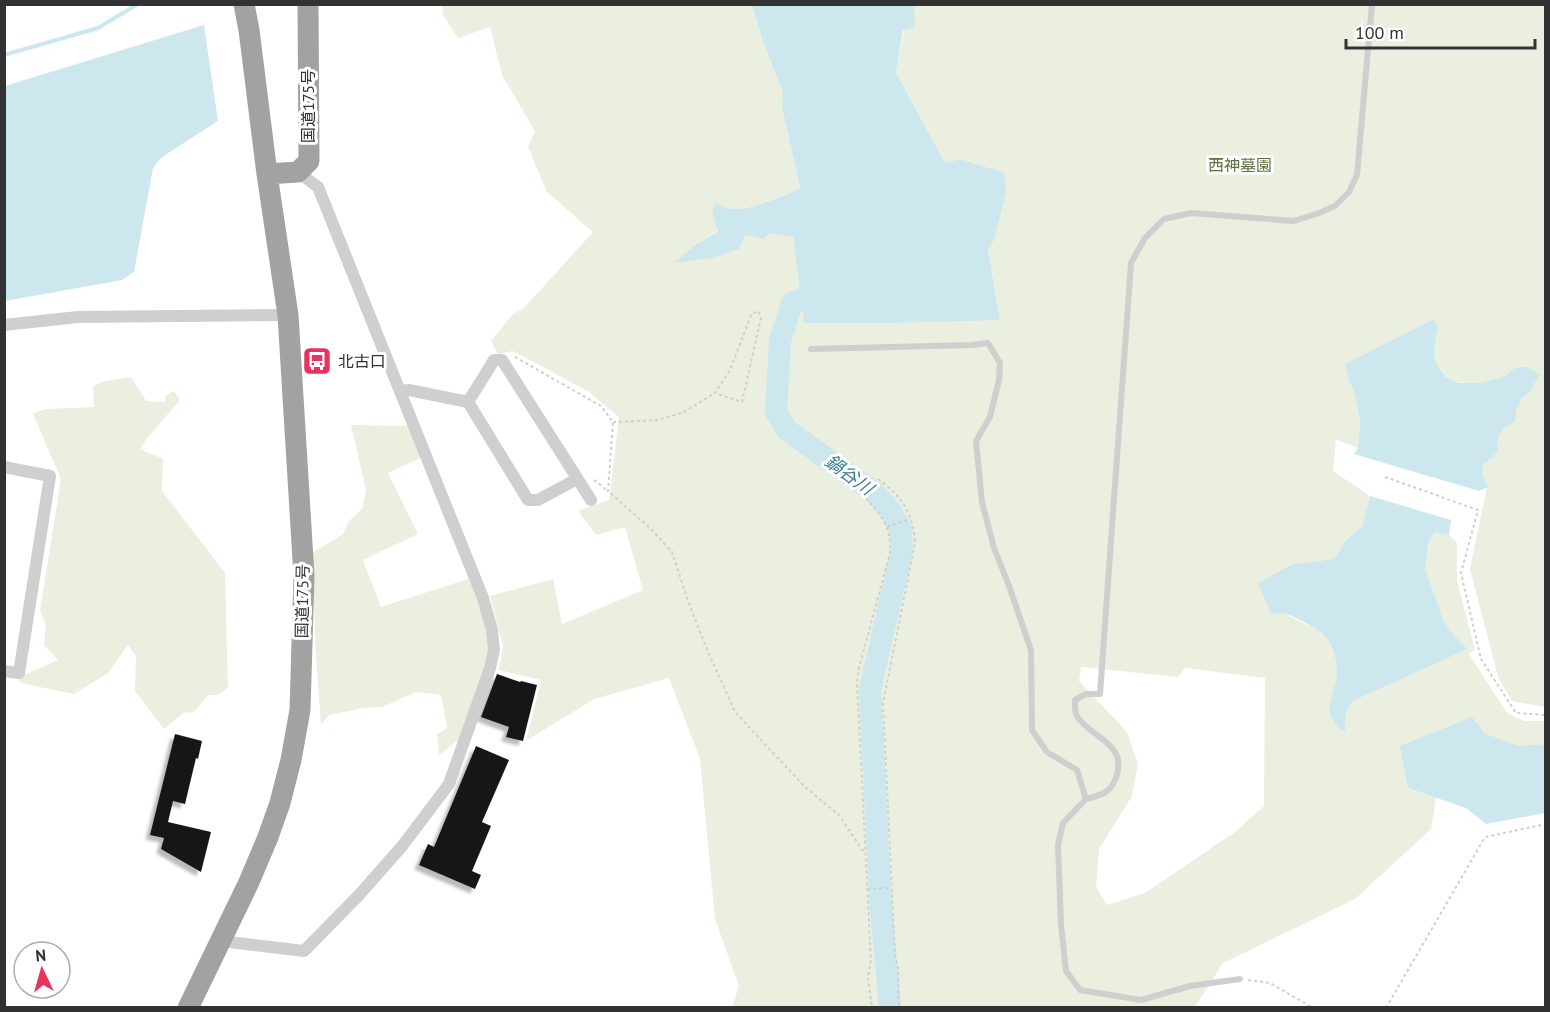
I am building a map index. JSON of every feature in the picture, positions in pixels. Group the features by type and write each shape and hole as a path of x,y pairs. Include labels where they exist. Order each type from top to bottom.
{"highway":[{"name":"国道175号","path":"188,1008 249,882 280,803 300,710 304,576 288,315 244,4"},
{"name":"国道175号","path":"298,172 309,160 308,4"},
{"path":"267,174 298,172"}],"street":[{"path":"221,941 304,951 360,894 404,845 449,783 490,668 494,650 492,630 483,598 318,187 298,172"},
{"path":"4,325 78,317 288,315"},
{"path":"468,402 494,360 502,360 591,500"},
{"path":"401,391 409,390 468,402 528,500 538,500 577,479"},
{"path":"4,467 51,476 19,673 4,671"}],"lane":[{"path":"1240,979 1190,986 1141,1000 1080,990 1066,971 1061,925 1058,845 1063,823 1086,799 1102,795 1112,786 1118,772 1118,758 1111,746 1078,718 1074,710 1076,700 1086,694 1100,694 1131,263 1145,238 1164,219 1191,213 1294,221 1335,206 1342,199 1357,175 1372,4"},
{"path":"811,349 988,343 1000,363 999,380 990,417 976,441 982,502 994,548 1031,650 1032,730 1047,752 1077,770 1086,799"}],"path":[{"path":"613,422 658,420 684,412 715,393 730,370 751,315 758,311 761,318 742,402 715,393"},
{"path":"502,360 512,355 601,406 613,422 608,491 651,529 672,552 706,647 735,712 806,787 839,815 865,854"},
{"path":"1385,477 1478,510 1461,573 1481,659 1516,713 1545,714"},
{"path":"878,479 903,501 914,526 915,543 883,703 899,1008"},
{"path":"866,498 882,517 890,539 890,553 859,668 857,684 871,960 868,977 872,1008"},
{"path":"887,527 911,519"},
{"path":"1386,1008 1485,837 1545,824"},
{"path":"867,889 892,888"},
{"path":"1240,979 1270,983 1313,1008"}],"green space":[{"name":"西神墓園","path":"442,5 752,5 783,94 782,107 800,188 758,205 740,209 726,208 715,203 712,212 718,230 697,244 745,235 763,239 771,233 793,237 804,323 890,323 1000,319 988,249 994,240 1006,194 1005,173 960,159 945,163 896,71 904,30 914,7 912,5 1545,5 1545,707 1512,701 1498,677 1470,569 1487,487 1482,476 1483,465 1498,452 1500,433 1515,422 1519,404 1533,385 1515,368 1503,378 1490,382 1466,383 1446,378 1436,364 1434,342 1437,334 1434,319 1345,364 1360,420 1358,448 1336,439 1333,471 1370,496 1362,527 1347,539 1334,559 1293,564 1271,613 1285,614 1316,629 1328,639 1335,656 1345,732 1346,713 1353,701 1466,649 1445,625 1425,568 1429,540 1435,532 1449,535 1457,543 1457,581 1475,650 1469,654 1507,713 1524,721 1545,721 1545,744 1518,747 1484,733 1408,788 1436,798 1431,829 1355,899 1223,963 1195,1007 732,1007 739,986 715,919 700,759 669,678 594,699 526,741 541,680 499,670 503,646 490,596 553,579 562,624 643,590 625,527 596,535 578,511 609,500 619,417 589,392 513,351 498,354 491,341 513,314 524,308 593,232 547,192 528,147 535,131 502,75 490,27 458,38 443,15","holes":["1081,667 1178,677 1185,668 1265,678 1264,806 1235,832 1145,893 1107,905 1096,887 1099,849 1132,796 1138,764 1127,732 1079,681"]},
{"path":"131,377 146,401 165,402 166,395 174,391 180,400 140,449 163,459 162,491 225,573 228,688 217,695 208,695 194,712 183,713 164,729 135,691 136,656 128,645 108,673 74,694 20,683 19,677 58,660 44,645 46,624 40,611 61,479 33,414 45,409 94,407 93,387 101,382"},
{"path":"351,425 408,426 423,457 388,473 418,534 363,560 381,607 471,578 490,631 490,649 463,736 439,755 437,734 447,728 441,695 416,692 382,707 329,715 321,725 312,553 343,534 349,521 362,509 366,490"}],"water":[{"path":"912,4 915,27 903,30 896,72 945,163 960,159 1005,173 1006,194 994,240 988,249 1000,320 804,323 793,237 771,233 763,239 745,235 739,249 711,258 674,263 697,244 718,231 712,212 715,202 728,208 740,209 767,202 800,188 782,107 783,93 762,39 752,5"},
{"path":"204,25 218,121 162,157 153,168 134,272 122,280 5,301 5,86"},
{"path":"1434,319 1438,327 1435,357 1446,378 1460,383 1479,383 1502,378 1515,368 1527,367 1540,375 1532,390 1521,399 1516,411 1515,422 1500,433 1498,452 1483,465 1482,476 1488,487 1479,491 1354,454 1358,448 1360,420 1345,364"},
{"path":"1370,496 1451,520 1449,535 1435,532 1429,540 1425,568 1445,625 1467,649 1353,701 1346,713 1345,732 1334,722 1329,709 1337,677 1337,667 1328,640 1315,629 1295,618 1283,614 1271,614 1258,583 1293,564 1334,559 1347,539 1362,527"},
{"path":"1472,717 1484,733 1518,746 1545,744 1545,813 1486,824 1466,808 1408,788 1400,746"}],"building":[{"path":"497,674 537,685 523,741 506,737 509,727 481,717"},
{"path":"175,734 202,741 185,804 173,801 168,822 211,832 201,872 161,849 164,838 150,835"},
{"path":"476,746 509,760 482,822 491,826 472,871 481,875 475,889 419,865 428,844 434,847"}],"waterway":[{"path":"4,55 98,28 138,4"},
{"name":"鍋谷川","path":"828,288 792,303 780,341 776,412 788,431 873,491 890,510 901,530 902,550 870,689 880,897 890,1008"}],"place":[{"name":"北古口","path":"317,361"}]}
